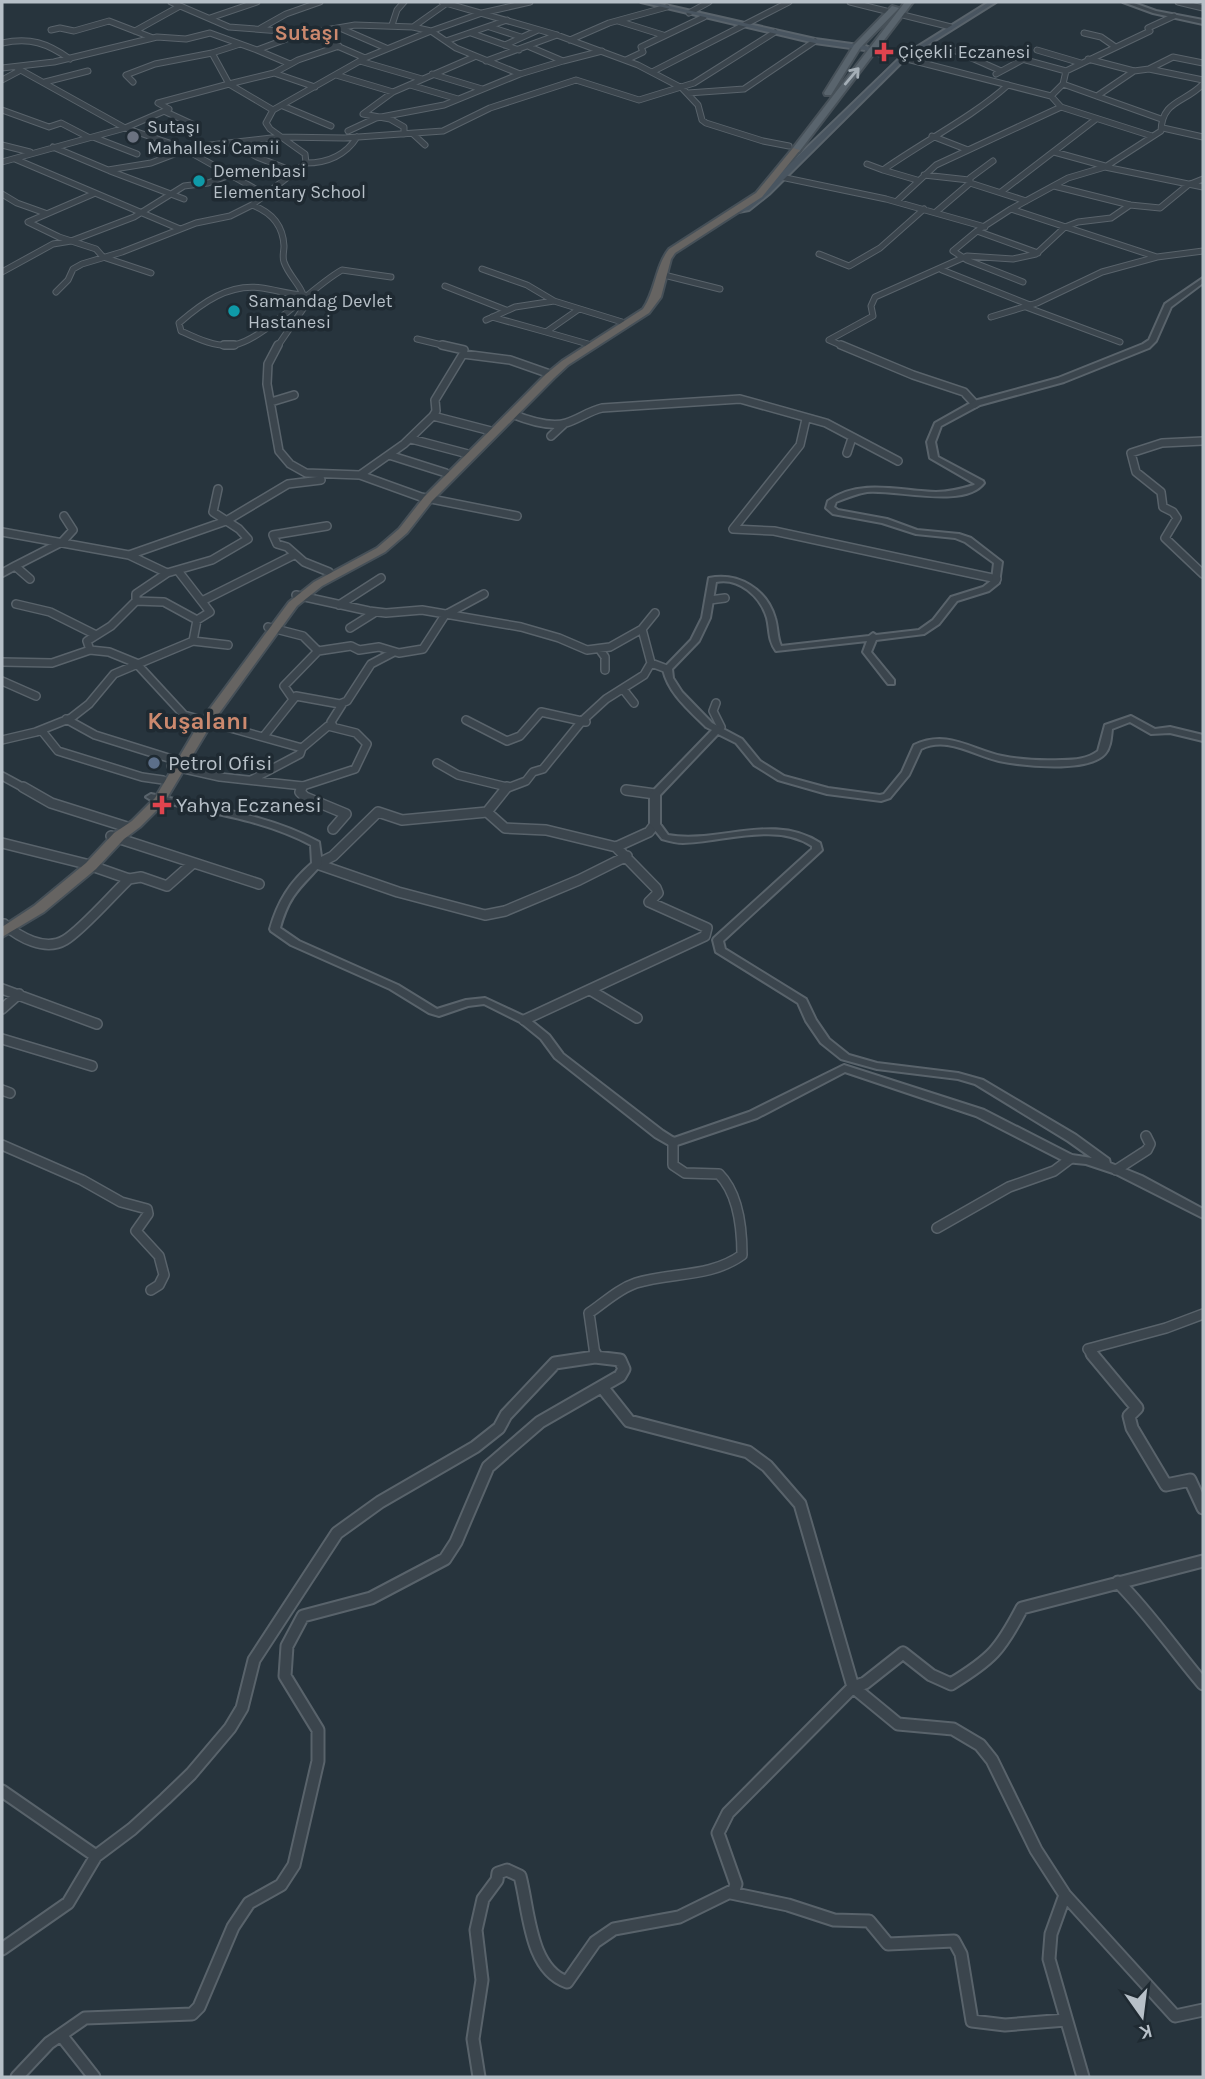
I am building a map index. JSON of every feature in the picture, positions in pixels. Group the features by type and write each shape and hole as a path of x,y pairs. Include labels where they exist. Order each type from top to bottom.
{"highway":[{"path":"299,596 381,550 402,531 424,498 565,363 646,311 656,297 666,258 678,245 736,211 767,187 793,148"},
{"path":"4,928 88,865 155,799 202,721 299,596 329,572 383,543 446,473 547,373 648,302 658,259 668,243 684,231 724,212 753,192 793,148"},
{"path":"155,799 163,780 175,764"}],"main road":[{"path":"644,2 903,58"},
{"path":"793,148 856,49 901,2"},
{"path":"793,148 909,2"},
{"path":"736,211 754,202 903,58 993,2"}],"street":[{"path":"171,2 229,27"},
{"path":"211,18 257,2"},
{"path":"260,28 286,14 320,2"},
{"path":"392,25 397,10 404,2"},
{"path":"413,27 430,17 445,2 557,35 626,60 682,88 698,105 702,120 706,123 793,148"},
{"path":"306,163 305,154 280,137 266,123 273,110 386,48 482,13 530,2"},
{"path":"689,13 709,2"},
{"path":"776,2 786,3"},
{"path":"850,2 886,12"},
{"path":"1126,2 1203,22"},
{"path":"1178,2 1203,8"},
{"path":"652,72 786,3"},
{"path":"135,31 180,6"},
{"path":"570,40 616,21 667,7"},
{"path":"903,15 951,27"},
{"path":"1004,57 1066,71 1150,31 1149,28 1157,23 1174,16"},
{"path":"626,60 643,52 641,47 704,17"},
{"path":"446,41 507,20"},
{"path":"616,21 663,35"},
{"path":"51,30 60,28 74,31 109,22 153,37 186,39 229,27 307,33 339,46 362,60 422,79"},
{"path":"257,50 307,33 365,24 392,25 431,30 474,57 520,74"},
{"path":"490,27 520,37"},
{"path":"340,28 386,48"},
{"path":"505,45 539,30"},
{"path":"108,170 151,163 185,150 280,137 443,131 490,108 576,80 639,100 694,83 775,32"},
{"path":"210,33 290,64"},
{"path":"471,33 519,50"},
{"path":"1084,33 1101,37 1114,46"},
{"path":"486,61 557,35"},
{"path":"2,43 27,37 50,46 70,59"},
{"path":"2,68 18,69 70,59 153,37"},
{"path":"688,93 744,89 815,41"},
{"path":"133,82 126,75 155,64 212,53 240,44"},
{"path":"166,111 169,109 158,103 275,73 290,64 339,46"},
{"path":"530,47 563,61"},
{"path":"367,135 348,131 376,118 444,105 520,74 603,51"},
{"path":"956,51 1001,71"},
{"path":"1037,51 1081,63"},
{"path":"212,53 229,84 273,110"},
{"path":"404,134 404,127 388,117 363,114 393,92 474,57"},
{"path":"1149,69 1174,57 1203,63"},
{"path":"903,58 1051,96 1061,107 1152,136"},
{"path":"986,79 1022,60"},
{"path":"1088,60 1134,71 1149,69 1203,82 1197,91 1167,110 1161,119 1163,128"},
{"path":"989,67 998,63"},
{"path":"2,80 18,69"},
{"path":"18,69 125,128 185,150 266,195"},
{"path":"45,82 88,71"},
{"path":"1051,96 1063,84 1066,71"},
{"path":"1097,96 1134,71"},
{"path":"275,73 315,87"},
{"path":"432,74 482,89"},
{"path":"336,75 393,92"},
{"path":"1063,84 1161,119"},
{"path":"410,85 458,99"},
{"path":"883,170 991,100 1008,85"},
{"path":"283,106 331,126"},
{"path":"897,201 924,174 949,158 1061,107"},
{"path":"2,110 49,127 61,123 137,154"},
{"path":"2,162 125,128 166,111 192,124"},
{"path":"1001,192 1096,119"},
{"path":"1023,282 963,258 953,251 977,231 1012,209 1054,186 1105,167 1163,128 1203,137"},
{"path":"413,134 425,145"},
{"path":"56,292 68,280 73,270 180,229 230,216 253,205 306,163 322,164 352,148 358,136"},
{"path":"932,136 968,150"},
{"path":"233,143 257,157 295,172"},
{"path":"2,145 32,153"},
{"path":"53,147 184,199"},
{"path":"1054,152 1105,167 1203,187"},
{"path":"15,159 180,229"},
{"path":"936,212 993,161"},
{"path":"867,164 917,180"},
{"path":"924,174 969,181 1026,201"},
{"path":"2,272 53,244 71,241 134,217 190,184 208,183 230,175"},
{"path":"781,177 897,201 985,227"},
{"path":"1054,186 1130,205 1160,208 1188,185 1203,178"},
{"path":"2,194 17,203 45,213"},
{"path":"93,194 28,222 96,249 104,257 151,273"},
{"path":"253,205 268,211 280,226 285,246 283,260 305,295 305,306 280,340 268,364 267,384 279,451 283,458 306,473 360,475 424,498 479,505 516,516"},
{"path":"975,404 964,392 913,375 829,340 873,316 870,306 875,298 942,270 967,256 1013,259 1038,253 1067,226 1111,218 1130,205"},
{"path":"819,254 849,267 883,248 924,209"},
{"path":"1012,209 1157,257"},
{"path":"977,231 1038,253"},
{"path":"991,317 1028,306 1102,272 1157,257 1203,251"},
{"path":"482,269 527,285 554,301 622,322"},
{"path":"305,295 291,296 241,286 195,309 179,323 181,331 195,338 235,345 266,328 305,295 342,270 391,277"},
{"path":"942,270 1120,342"},
{"path":"660,274 720,289"},
{"path":"667,669 695,641 706,618 712,580 718,578 737,580 758,595 771,615 773,643 779,649 921,632 936,622 954,599 986,589 997,579 998,562 968,540 916,532 884,521 836,512 830,508 832,501 857,490 951,496 977,487 980,483 934,458 931,449 938,425 975,404 1061,380 1146,346 1152,341 1168,306 1203,279"},
{"path":"445,286 506,310"},
{"path":"554,301 506,310 489,319 588,344"},
{"path":"545,332 579,309"},
{"path":"360,475 411,439 433,416 436,411 435,400 463,354 464,350 417,339"},
{"path":"463,354 510,360 547,373"},
{"path":"271,402 294,395"},
{"path":"551,436 564,424 589,411 602,408 728,398 749,401 825,423 898,461"},
{"path":"512,414 531,422 564,424"},
{"path":"433,416 491,430"},
{"path":"806,419 800,445 733,529 774,531 997,579"},
{"path":"846,453 852,438"},
{"path":"411,439 468,454"},
{"path":"1203,441 1162,443 1131,453 1131,463 1139,478 1161,492 1163,507 1173,512 1177,518 1165,538 1178,546 1191,564 1203,574"},
{"path":"389,455 446,473"},
{"path":"129,555 226,521 288,484 332,475"},
{"path":"90,650 87,641 94,634 111,626 135,601 136,594 154,580 167,573 179,572 212,560 248,539 213,512 218,489"},
{"path":"2,573 30,556 62,542 73,530 64,516"},
{"path":"327,526 273,535 276,544 287,547 295,555 329,572"},
{"path":"2,532 129,555 141,558 167,573"},
{"path":"202,601 295,555"},
{"path":"15,566 30,579"},
{"path":"179,572 210,612 197,620 192,641"},
{"path":"339,605 381,578"},
{"path":"333,726 331,722 371,664 394,652 423,649 445,615 485,594"},
{"path":"299,596 375,612 422,610 521,627 559,638 573,646 600,650 642,629 655,612"},
{"path":"710,600 725,598"},
{"path":"135,601 164,602 197,620"},
{"path":"16,604 50,612 94,634"},
{"path":"351,628 375,612"},
{"path":"272,628 303,636 318,651"},
{"path":"437,763 458,775 507,787 526,781 533,772 543,769 606,699 644,675 651,663 642,629"},
{"path":"873,636 867,652 891,682"},
{"path":"2,740 42,731 66,719 87,706 114,674 136,663 192,641 228,645"},
{"path":"293,699 284,686 318,651 351,646 359,650 379,647 394,652"},
{"path":"2,662 52,663 90,650 109,652 136,663 184,715 302,748"},
{"path":"600,650 605,657 605,670"},
{"path":"651,663 667,669"},
{"path":"667,669 679,694 717,730 739,741 757,762 781,778 827,791 878,798 887,796 906,773 917,747 934,740 997,758 1032,763 1062,763 1088,760 1100,755 1105,747 1108,727 1131,719 1154,732 1170,730 1203,738"},
{"path":"2,681 36,696"},
{"path":"623,690 634,702"},
{"path":"264,736 296,696 343,703"},
{"path":"616,847 649,832 654,824 655,794 720,727 713,711 716,702"},
{"path":"466,720 507,741 520,736 541,712 585,722"},
{"path":"66,719 95,735 219,777 303,786 346,772 359,763 367,744 365,738 328,726 314,735 300,754 251,780"},
{"path":"42,731 58,751 142,777 163,780"},
{"path":"2,776 51,803 119,833 192,863 259,884"},
{"path":"303,786 300,792 305,797 346,814 344,820 333,829"},
{"path":"507,787 487,812 402,820 378,812 333,856 317,863 297,881 285,896 275,929 295,943 394,987 433,1012 439,1013 467,1003 485,1001 524,1020 545,1037 559,1056 673,1142 753,1115 844,1068 980,1113 1070,1159 1084,1159 1116,1170 1203,1213"},
{"path":"626,790 655,794"},
{"path":"155,799 301,834 316,844 317,863"},
{"path":"487,812 505,828 546,830 616,847 656,888 658,892 649,902 707,928 707,932 693,942 626,970 590,990 524,1020"},
{"path":"654,824 665,838 681,840 782,833 813,840 817,850 718,940 720,950 802,1001 811,1021 825,1041 845,1057 877,1066 958,1076 979,1082 1072,1138 1116,1170"},
{"path":"2,843 129,878 141,877 167,886 192,863"},
{"path":"317,863 398,892 485,915 505,911 579,880 627,856"},
{"path":"4,928 28,942 56,944 64,941 129,878"},
{"path":"2,989 97,1024"},
{"path":"590,990 637,1018"},
{"path":"2,1009 19,994"},
{"path":"2,1039 92,1066"},
{"path":"1116,1170 1147,1150 1150,1144 1146,1136"},
{"path":"595,1357 589,1313 634,1284 719,1268 737,1261 742,1255 742,1237 730,1185 719,1174 685,1172 673,1165 673,1142"},
{"path":"2,1145 82,1180 121,1202 147,1209 148,1214 136,1231 159,1256 164,1275 159,1285 151,1290"},
{"path":"937,1227 1009,1187 1054,1171 1070,1159"},
{"path":"1203,1314 1166,1328 1088,1349 1136,1408 1129,1416 1132,1428 1166,1485 1190,1480 1203,1508"},
{"path":"2,1949 68,1903 96,1856 132,1829 165,1799 191,1774 230,1728 242,1708 254,1660 337,1533 380,1502 475,1447 499,1428 506,1415 555,1363 595,1357 620,1360 625,1369 620,1376 575,1399 540,1422 488,1466 456,1542 445,1559 392,1584 371,1598 303,1616 287,1646 285,1676 318,1730 318,1761 298,1851 294,1865 281,1885 249,1903 233,1927 199,2007 192,2014 184,2015 85,2018 49,2043 17,2077"},
{"path":"602,1387 629,1421 748,1452 767,1466 800,1504 853,1687 898,1724 953,1729 980,1745 992,1760 1036,1850 1065,1895 1175,2016 1203,2010"},
{"path":"731,1893 736,1884 718,1833 728,1813 853,1687 865,1683 903,1653 931,1675 951,1684 979,1668 1002,1646 1022,1608 1203,1561"},
{"path":"1118,1582 1146,1610 1167,1642 1203,1684"},
{"path":"2,1791 96,1856"},
{"path":"479,2077 473,2039 482,1980 476,1930 483,1899 496,1880 498,1872 507,1870 520,1876 525,1889 526,1909 546,1969 561,1982 567,1982 595,1942 614,1929 679,1917 709,1900 731,1893 789,1905 834,1920 869,1921 888,1944 901,1946 954,1941 961,1954 972,2021 1005,2025 1066,2020"},
{"path":"1065,1895 1051,1934 1049,1959 1083,2077"},
{"path":"61,2035 94,2077"}],"place":[{"name":"Çiçekli Eczanesi","path":"884,52"},
{"name":"Sutaşı Mahallesi Camii","path":"133,137"},
{"name":"Demenbasi Elementary School","path":"199,181"},
{"name":"Samandag Devlet Hastanesi","path":"234,311"},
{"name":"Petrol Ofisi","path":"154,763"},
{"name":"Yahya Eczanesi","path":"162,805"}],"district":[{"name":"Sutaşı","path":"307,33"},
{"name":"Kuşalanı","path":"198,721"}]}
